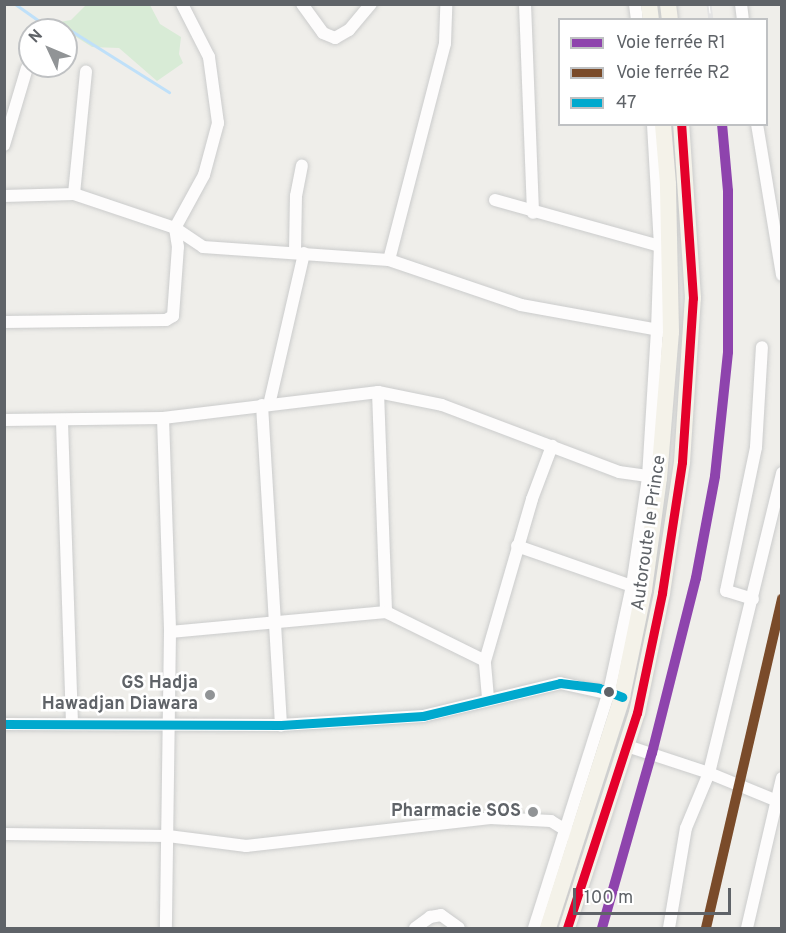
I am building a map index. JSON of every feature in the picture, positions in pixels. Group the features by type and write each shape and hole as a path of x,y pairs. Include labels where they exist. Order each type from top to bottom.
{"main road":[{"name":"Autoroute le Prince","path":"548,928 644,590 664,331 668,184 663,126"},
{"name":"Autoroute le Prince","path":"567,928 627,746 662,593 682,462 693,298 681,126"}],"street":[{"path":"4,322 170,319 178,247 175,228 204,174 218,123 209,57 182,4"},
{"path":"302,4 323,33 335,38 350,30 370,4"},
{"path":"389,260 409,172 428,120 445,43 444,5 456,4"},
{"path":"525,4 533,213"},
{"path":"74,194 86,72"},
{"path":"4,145 24,78"},
{"path":"4,196 74,194 175,228 203,247 389,260 521,305 664,331 652,126"},
{"path":"757,126 782,275"},
{"path":"281,725 266,405 300,253 296,196 302,166"},
{"path":"495,200 533,213 660,246"},
{"path":"753,599 726,591 756,447 762,347"},
{"path":"378,392 386,612"},
{"path":"4,420 62,422 163,418 378,392 442,405 619,472 654,477 632,586 615,695 560,683 488,698 423,716 281,725 72,722 4,724"},
{"path":"163,418 170,632 166,928"},
{"path":"62,422 72,722"},
{"path":"488,698 485,661 518,546 552,447"},
{"path":"669,928 686,828 709,773 782,473"},
{"path":"518,546 632,586"},
{"path":"170,632 386,612 485,661"},
{"path":"627,746 709,773 779,802"},
{"path":"747,928 779,802 782,778"},
{"path":"4,834 168,836 246,846 490,818 551,821 573,834 534,928"},
{"path":"416,928 430,917 441,915 459,928"}],"green space":[{"path":"87,4 150,5 160,24 181,37 179,54 183,63 157,81 119,48 92,47 78,38 78,18 73,18"}],"waterway":[{"path":"15,4 49,28 70,30 169,92"}],"railway":[{"path":"709,4 711,18"},
{"path":"602,928 652,753 696,578 715,476 728,352 728,191 722,126"}],"rail line":[{"name":"R1","path":"602,928 652,753 696,578 715,476 728,352 728,191 722,126"},
{"name":"R2","path":"706,928 782,599"}],"transit line":[{"path":"567,928 637,713 662,593 682,462 693,298 681,126"},
{"name":"47","path":"4,724 281,725 423,716 560,683 599,688 622,697"}],"place":[{"name":"GS Hadja Hawadjan Diawara","path":"210,695"},
{"name":"Pharmacie SOS","path":"533,812"}]}
